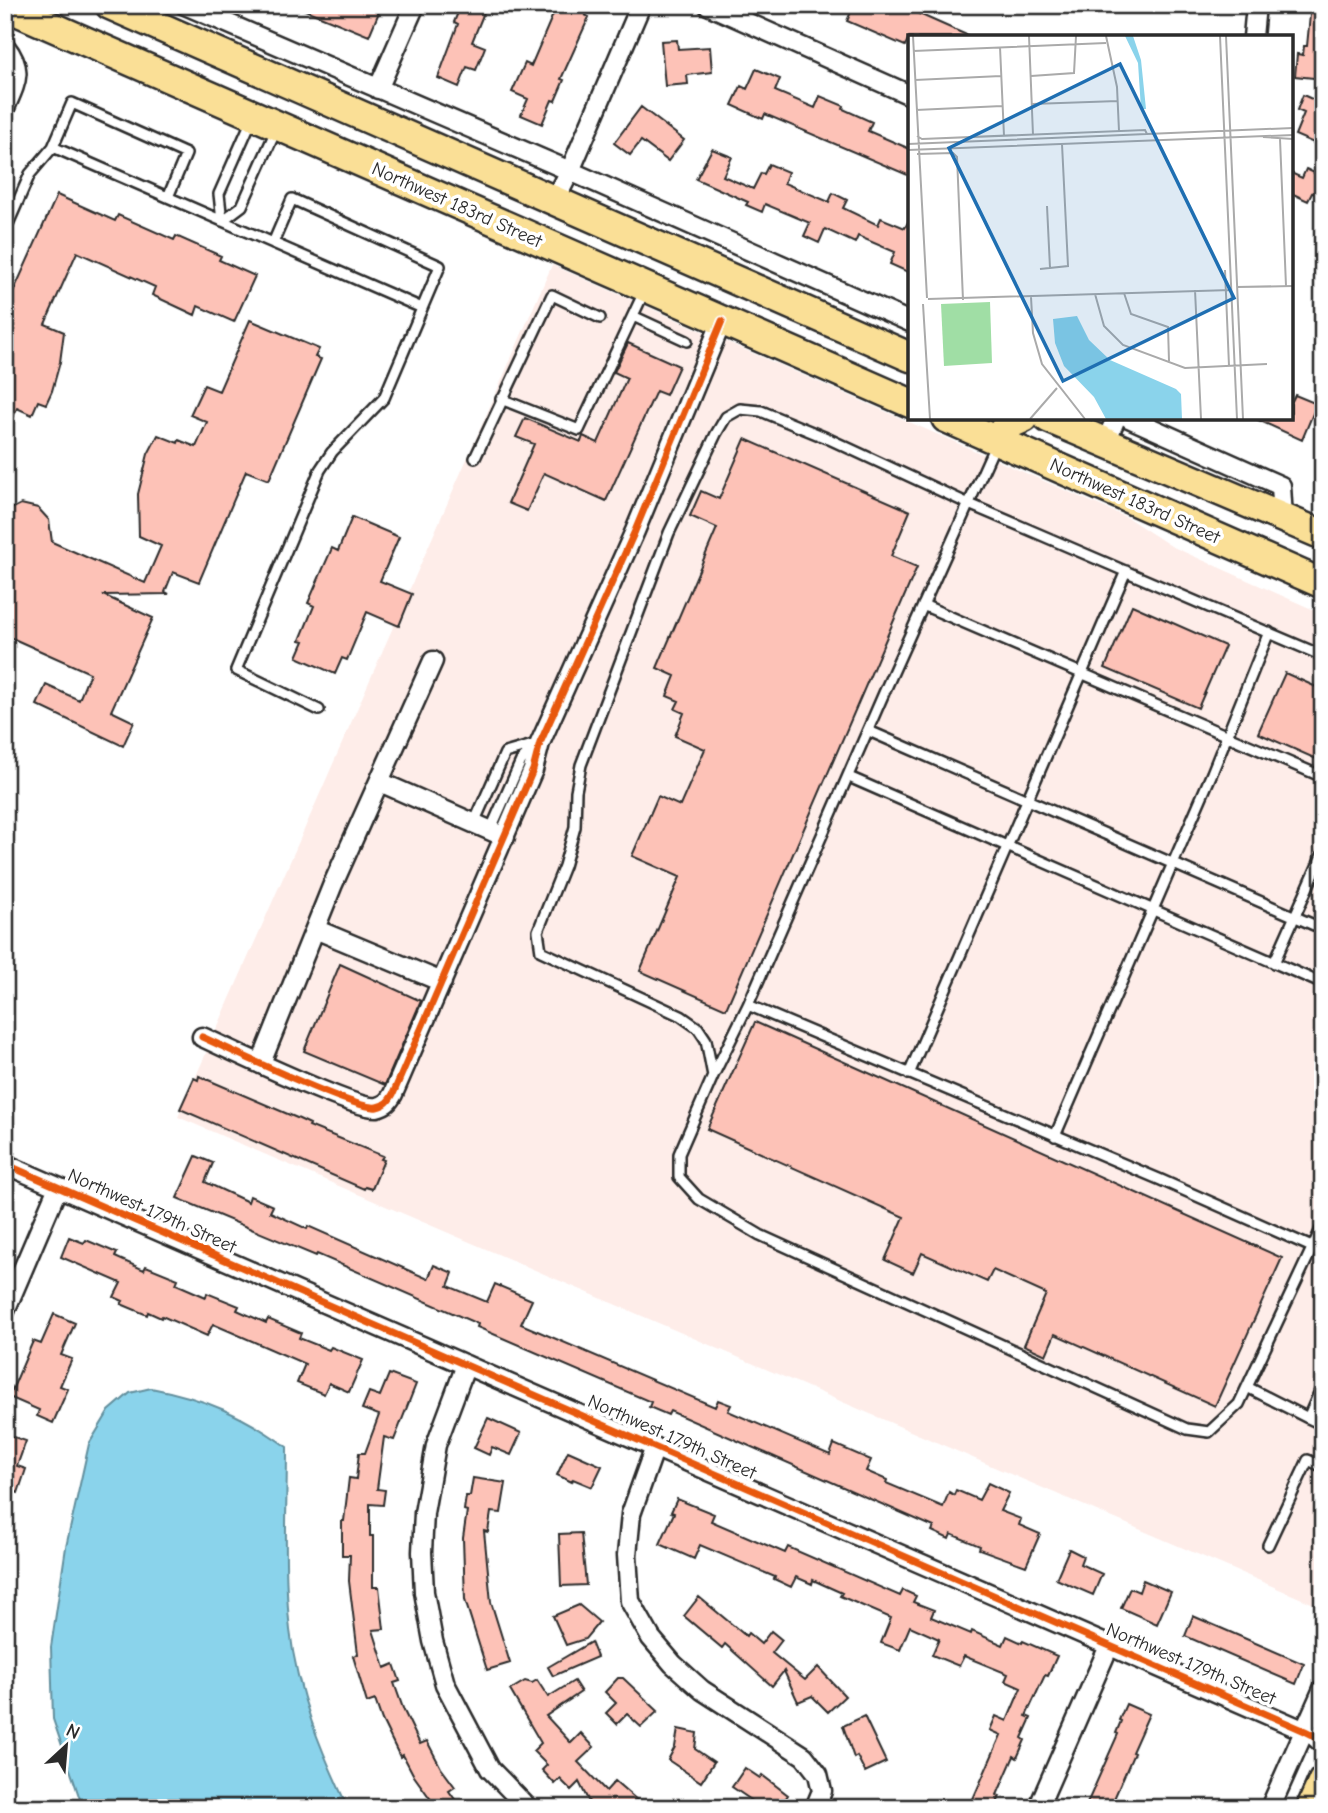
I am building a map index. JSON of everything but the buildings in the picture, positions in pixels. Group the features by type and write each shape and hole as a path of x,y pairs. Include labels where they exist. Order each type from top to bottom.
{"main road":[{"path":"110,5 908,356"},
{"name":"Northwest 183rd Street","path":"5,6 908,401"},
{"path":"481,215 520,217 554,202"},
{"name":"Northwest 183rd Street","path":"951,420 1323,583"},
{"path":"998,440 1006,426 1020,420"},
{"path":"1058,420 1111,431 1283,518 1323,535"},
{"path":"1311,1808 1323,1781"}],"street":[{"path":"185,5 570,171 908,321"},
{"path":"378,89 415,5"},
{"path":"554,202 642,5"},
{"path":"708,5 908,94"},
{"path":"1253,35 1256,5"},
{"path":"5,46 18,67 16,82 5,107"},
{"path":"202,1037 349,1101 375,1108 387,1103 442,982 490,830 533,770 540,743 635,531 722,321"},
{"path":"1133,420 1281,486 1283,518"},
{"path":"261,1063 315,929 433,661"},
{"path":"380,782 490,830"},
{"path":"315,929 442,982"},
{"name":"Northwest 179th Street","path":"5,1164 1305,1731 1323,1744"},
{"path":"5,1311 58,1186"},
{"path":"466,1365 436,1445 424,1513 424,1591 433,1642 445,1684 490,1769 528,1808"},
{"path":"655,1447 631,1514 627,1555 630,1601 651,1638 673,1664 702,1690 804,1756 818,1774 822,1791 815,1808"},
{"path":"1038,1808 1109,1646"},
{"path":"1270,1808 1323,1689"}],"lane":[{"path":"5,231 30,174 53,147 72,103 186,154 168,197"},
{"path":"222,221 219,194 266,121"},
{"path":"222,221 242,206 266,121"},
{"path":"53,147 422,308"},
{"path":"273,243 292,199 440,266 384,398 332,452 320,470 236,670 319,709"},
{"path":"501,399 579,430 646,287"},
{"path":"475,458 552,295 600,318"},
{"path":"633,316 687,341"},
{"path":"713,1076 706,1040 698,1028 681,1016 541,951 538,931 564,866 575,827 576,791 581,765 669,533 726,417 740,409 761,411 969,504 1323,656"},
{"path":"998,440 748,1005 679,1154 679,1177 699,1199 760,1235 1187,1429 1209,1432 1239,1404 1323,1225"},
{"path":"909,1074 1126,572"},
{"path":"923,605 1323,777"},
{"path":"1055,1136 1154,909 1269,632"},
{"path":"869,731 1323,929"},
{"path":"490,830 505,752 540,743"},
{"path":"849,777 1323,984"},
{"path":"1275,963 1323,853"},
{"path":"748,1005 1323,1252"},
{"path":"1308,1418 1323,1384"},
{"path":"1247,1387 1323,1424"},
{"path":"1268,1545 1308,1461 1323,1467"}],"shaded area":[{"path":"552,265 1128,518 1171,546 1323,614 1323,1608 178,1117"}],"water":[{"path":"151,1388 222,1409 287,1447 287,1584 293,1653 304,1699 348,1808 83,1808 53,1719 51,1647 66,1547 89,1444 109,1411 130,1393"}],"cycle path":[{"path":"202,1037 292,1078 365,1106 377,1107 390,1099 533,770 540,743 635,531 722,321"},
{"path":"5,1164 1305,1731 1323,1744"}]}
